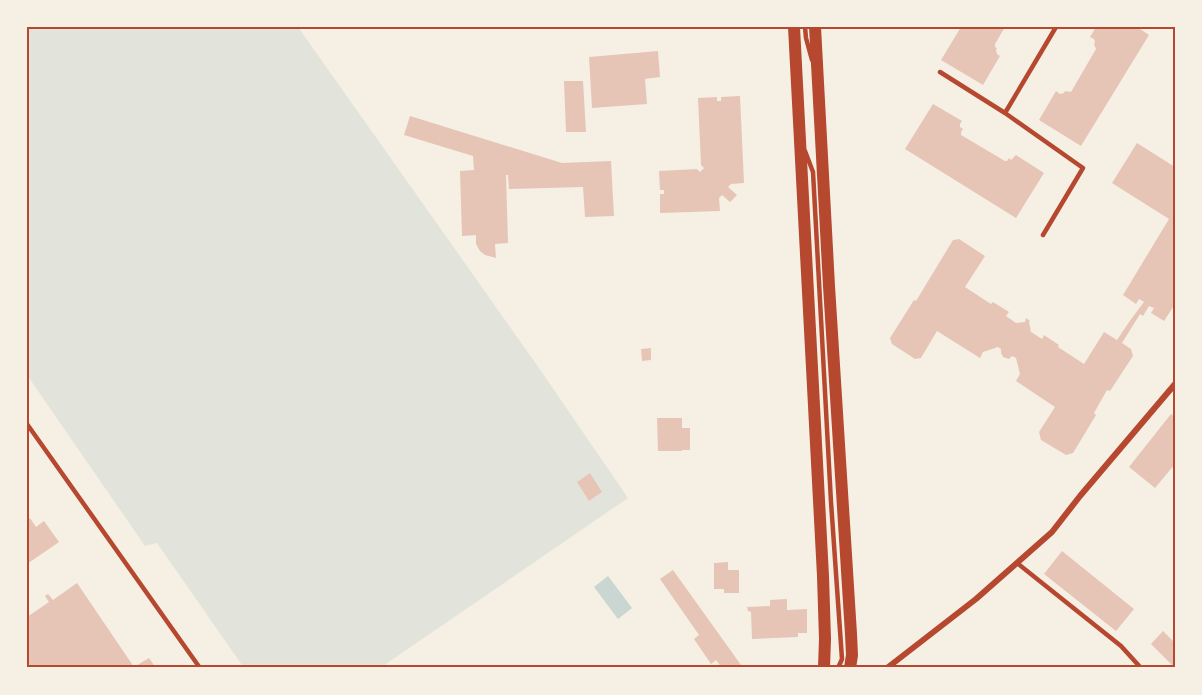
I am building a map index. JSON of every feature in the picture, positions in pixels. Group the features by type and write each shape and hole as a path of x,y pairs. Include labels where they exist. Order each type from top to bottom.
{"main road":[{"path":"794,27 823,564 824,668"},
{"path":"815,27 852,644 850,668"}],"street":[{"path":"887,668 976,599 1052,531 1175,384"}],"lane":[{"path":"805,27 819,86"},
{"path":"1005,113 1056,27"},
{"path":"940,72 1005,113 1083,168 1043,235"},
{"path":"801,140 813,172 830,490 842,659 838,668"},
{"path":"27,424 200,668"},
{"path":"1017,563 1121,646 1141,668"}],"shaded area":[{"path":"27,27 298,27 628,498 380,668 244,668 157,543 145,546 27,375"},
{"path":"608,576 632,608 618,619 594,587"}],"building":[{"path":"961,27 1005,27 995,44 997,54 1000,56 983,85 941,60"},
{"path":"1096,27 1137,27 1149,35 1081,146 1039,120 1056,91 1060,94 1065,91 1071,92 1096,49 1094,39 1090,37"},
{"path":"658,51 660,77 645,79 647,104 592,108 589,57"},
{"path":"564,81 583,81 586,132 566,132"},
{"path":"740,96 744,183 731,184 728,187 737,195 730,202 722,195 719,198 720,211 660,213 660,194 664,194 664,190 660,190 659,171 697,169 700,172 704,168 701,165 698,98 717,97 717,101 721,101 721,97"},
{"path":"933,104 962,121 961,135 1005,161 1009,158 1011,160 1016,155 1044,173 1016,218 905,149"},
{"path":"410,116 562,163 611,161 614,216 585,217 583,187 509,189 508,175 506,175 508,243 495,244 496,258 485,255 476,244 476,235 462,236 460,171 474,170 473,156 404,135"},
{"path":"1137,143 1175,167 1175,304 1164,321 1151,313 1154,308 1149,306 1143,316 1140,314 1122,343 1131,349 1133,356 1110,391 1107,390 1094,413 1096,415 1073,453 1066,455 1041,440 1039,432 1055,407 1016,381 1020,374 1016,358 1003,357 998,347 983,352 980,358 937,331 921,358 915,359 892,344 890,338 914,300 916,301 953,240 959,239 985,256 965,287 991,304 993,302 1009,312 1006,316 1016,323 1025,322 1026,318 1030,321 1031,332 1042,339 1044,335 1084,364 1104,332 1117,340 1144,302 1139,299 1136,304 1123,295 1169,219 1112,183"},
{"path":"651,348 651,360 642,361 641,349"},
{"path":"1171,414 1175,417 1175,464 1155,488 1129,467"},
{"path":"657,418 682,418 682,428 690,428 690,450 658,451"},
{"path":"590,473 602,492 589,501 577,482"},
{"path":"30,518 36,527 44,521 59,542 27,564 27,520"},
{"path":"1062,551 1134,609 1116,631 1044,574"},
{"path":"728,562 728,570 739,570 739,593 724,593 724,589 714,589 714,563"},
{"path":"673,570 741,665 736,668 722,668 716,660 711,664 694,639 699,635 660,579"},
{"path":"77,583 134,667 149,658 156,668 27,668 27,617 49,602 45,596 48,594 53,600"},
{"path":"787,599 787,610 807,609 807,633 798,633 798,637 752,639 751,612 747,607 770,606 770,600"},
{"path":"1163,631 1175,643 1175,668 1151,644"}]}
